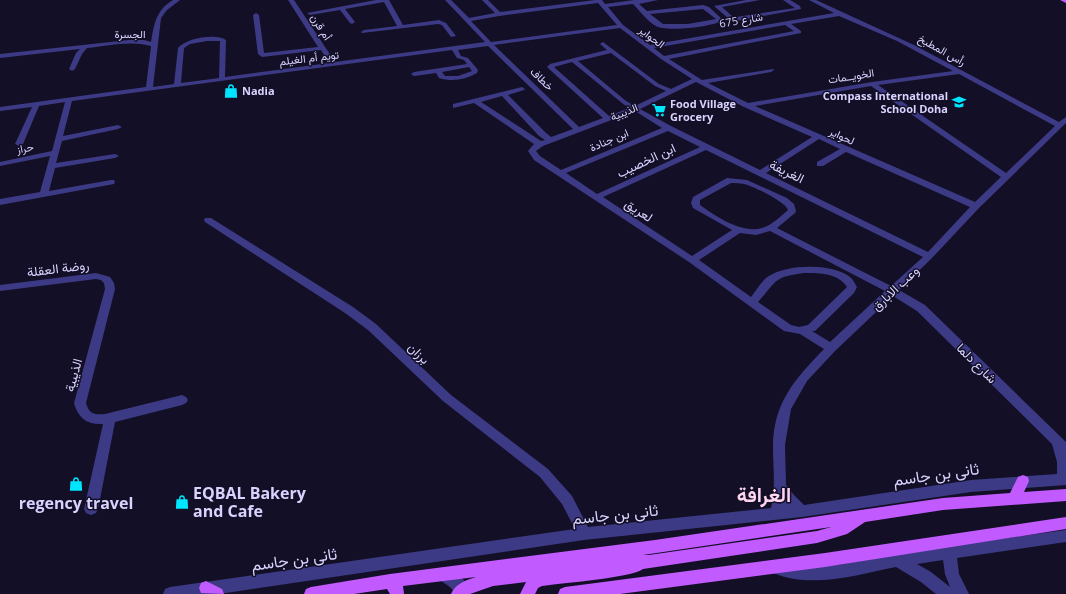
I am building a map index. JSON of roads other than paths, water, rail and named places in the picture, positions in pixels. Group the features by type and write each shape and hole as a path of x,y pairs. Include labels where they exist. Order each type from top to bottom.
{"main road":[{"path":"1014,499 1023,481"},
{"path":"311,594 390,581 655,547 943,504 1066,495"},
{"path":"527,594 533,583 541,580 628,568 649,562 817,537 838,532 851,526 863,515"},
{"path":"565,594 825,560 1066,523"},
{"path":"461,593 477,583 493,579 622,562 649,562"},
{"path":"390,581 396,587 397,594"}],"street":[{"path":"154,45 159,14 163,9 177,0"},
{"name":"أم قرن","path":"291,0 333,64"},
{"path":"343,0 352,22"},
{"path":"310,13 386,0 401,27"},
{"name":"خطاف","path":"448,0 490,44 578,130"},
{"path":"485,0 499,14"},
{"path":"468,20 499,14 601,2 636,2 655,0"},
{"path":"757,0 717,6 730,18 736,19 799,8 786,0"},
{"name":"رأس المطبخ","path":"812,0 839,14 904,42 1016,104 1062,122"},
{"name":"الحواير","path":"601,2 621,26 664,59 699,80"},
{"path":"636,2 658,25 665,27 720,20 707,8 703,7 645,11"},
{"name":"شارع 675","path":"648,47 839,14"},
{"path":"256,15 262,55 322,48"},
{"path":"364,32 441,22 453,36"},
{"path":"664,59 681,54 798,32 786,22"},
{"name":"تويم أم الغيلم","path":"0,109 69,101 177,85 621,26"},
{"path":"177,85 181,48 185,43 191,42 214,39 223,40 222,79"},
{"name":"الجسرة","path":"0,56 81,49 138,42 154,45 149,89"},
{"path":"604,44 657,85 671,92"},
{"path":"464,47 468,56 468,62"},
{"path":"438,72 444,78 456,78 475,72 468,62 460,57 454,48"},
{"path":"72,69 81,49"},
{"path":"608,119 550,67 552,65 612,51"},
{"name":"الغريفة","path":"573,60 634,109 668,128 929,256"},
{"path":"414,74 438,72 468,62"},
{"name":"الذيبية","path":"550,140 634,109 699,80 771,70"},
{"name":"الخويــمات","path":"747,105 872,84 960,72"},
{"name":"لحواير","path":"699,80 747,105 976,206"},
{"path":"872,84 1006,178"},
{"path":"456,106 522,90"},
{"path":"475,101 540,144 550,140 504,94"},
{"path":"44,194 69,101"},
{"path":"20,144 36,105"},
{"name":"وعب الابارق","path":"777,513 780,499 779,445 785,408 803,378 831,348 929,256 976,206 1062,122"},
{"path":"59,139 118,127"},
{"path":"523,134 537,128"},
{"name":"ابن جنادة","path":"560,173 668,128"},
{"path":"760,173 818,137"},
{"name":"لعريق","path":"540,144 532,151 534,155 692,260 788,328 803,331 831,348"},
{"name":"ابن الخصيب","path":"597,197 706,147"},
{"path":"820,164 846,149"},
{"name":"حراز","path":"0,164 55,153"},
{"path":"52,166 115,156"},
{"path":"730,180 738,180 747,182 784,200 791,206 792,210 790,213 771,228 756,232 738,230 698,208 695,203 696,199 730,180"},
{"path":"0,202 111,182"},
{"name":"برزان","path":"208,220 349,310 372,327 447,398 544,473 567,500 584,534"},
{"name":"شارع دلما","path":"771,228 921,308 1062,446 1065,479"},
{"path":"692,260 738,230"},
{"path":"829,271 837,263"},
{"path":"751,302 758,297 765,285 779,275 809,270 829,271 847,280 851,284 851,289 811,328 803,331"},
{"name":"روضة العقلة","path":"0,289 96,276 103,276 108,279 110,289"},
{"name":"الذيبية","path":"110,289 80,403 81,411 87,418 99,420 182,400"},
{"path":"92,510 110,418"},
{"name":"ثانى بن جاسم","path":"170,594 212,591 584,534 802,511 971,486 1065,479"},
{"path":"779,485 789,499 802,511"},
{"path":"772,566 792,572 824,574 897,560 1066,536"},
{"path":"950,553 949,564 952,576 962,594"},
{"path":"897,560 926,577 947,594"},
{"path":"443,574 458,584 461,593"}],"place":[{"name":"Nadia","path":"231,91"},
{"name":"Compass International School Doha","path":"959,102"},
{"name":"Food Village Grocery","path":"659,110"},
{"name":"regency travel","path":"76,484"},
{"name":"EQBAL Bakery and Cafe","path":"182,502"}],"district":[{"name":"الغرافة","path":"764,495"}]}
